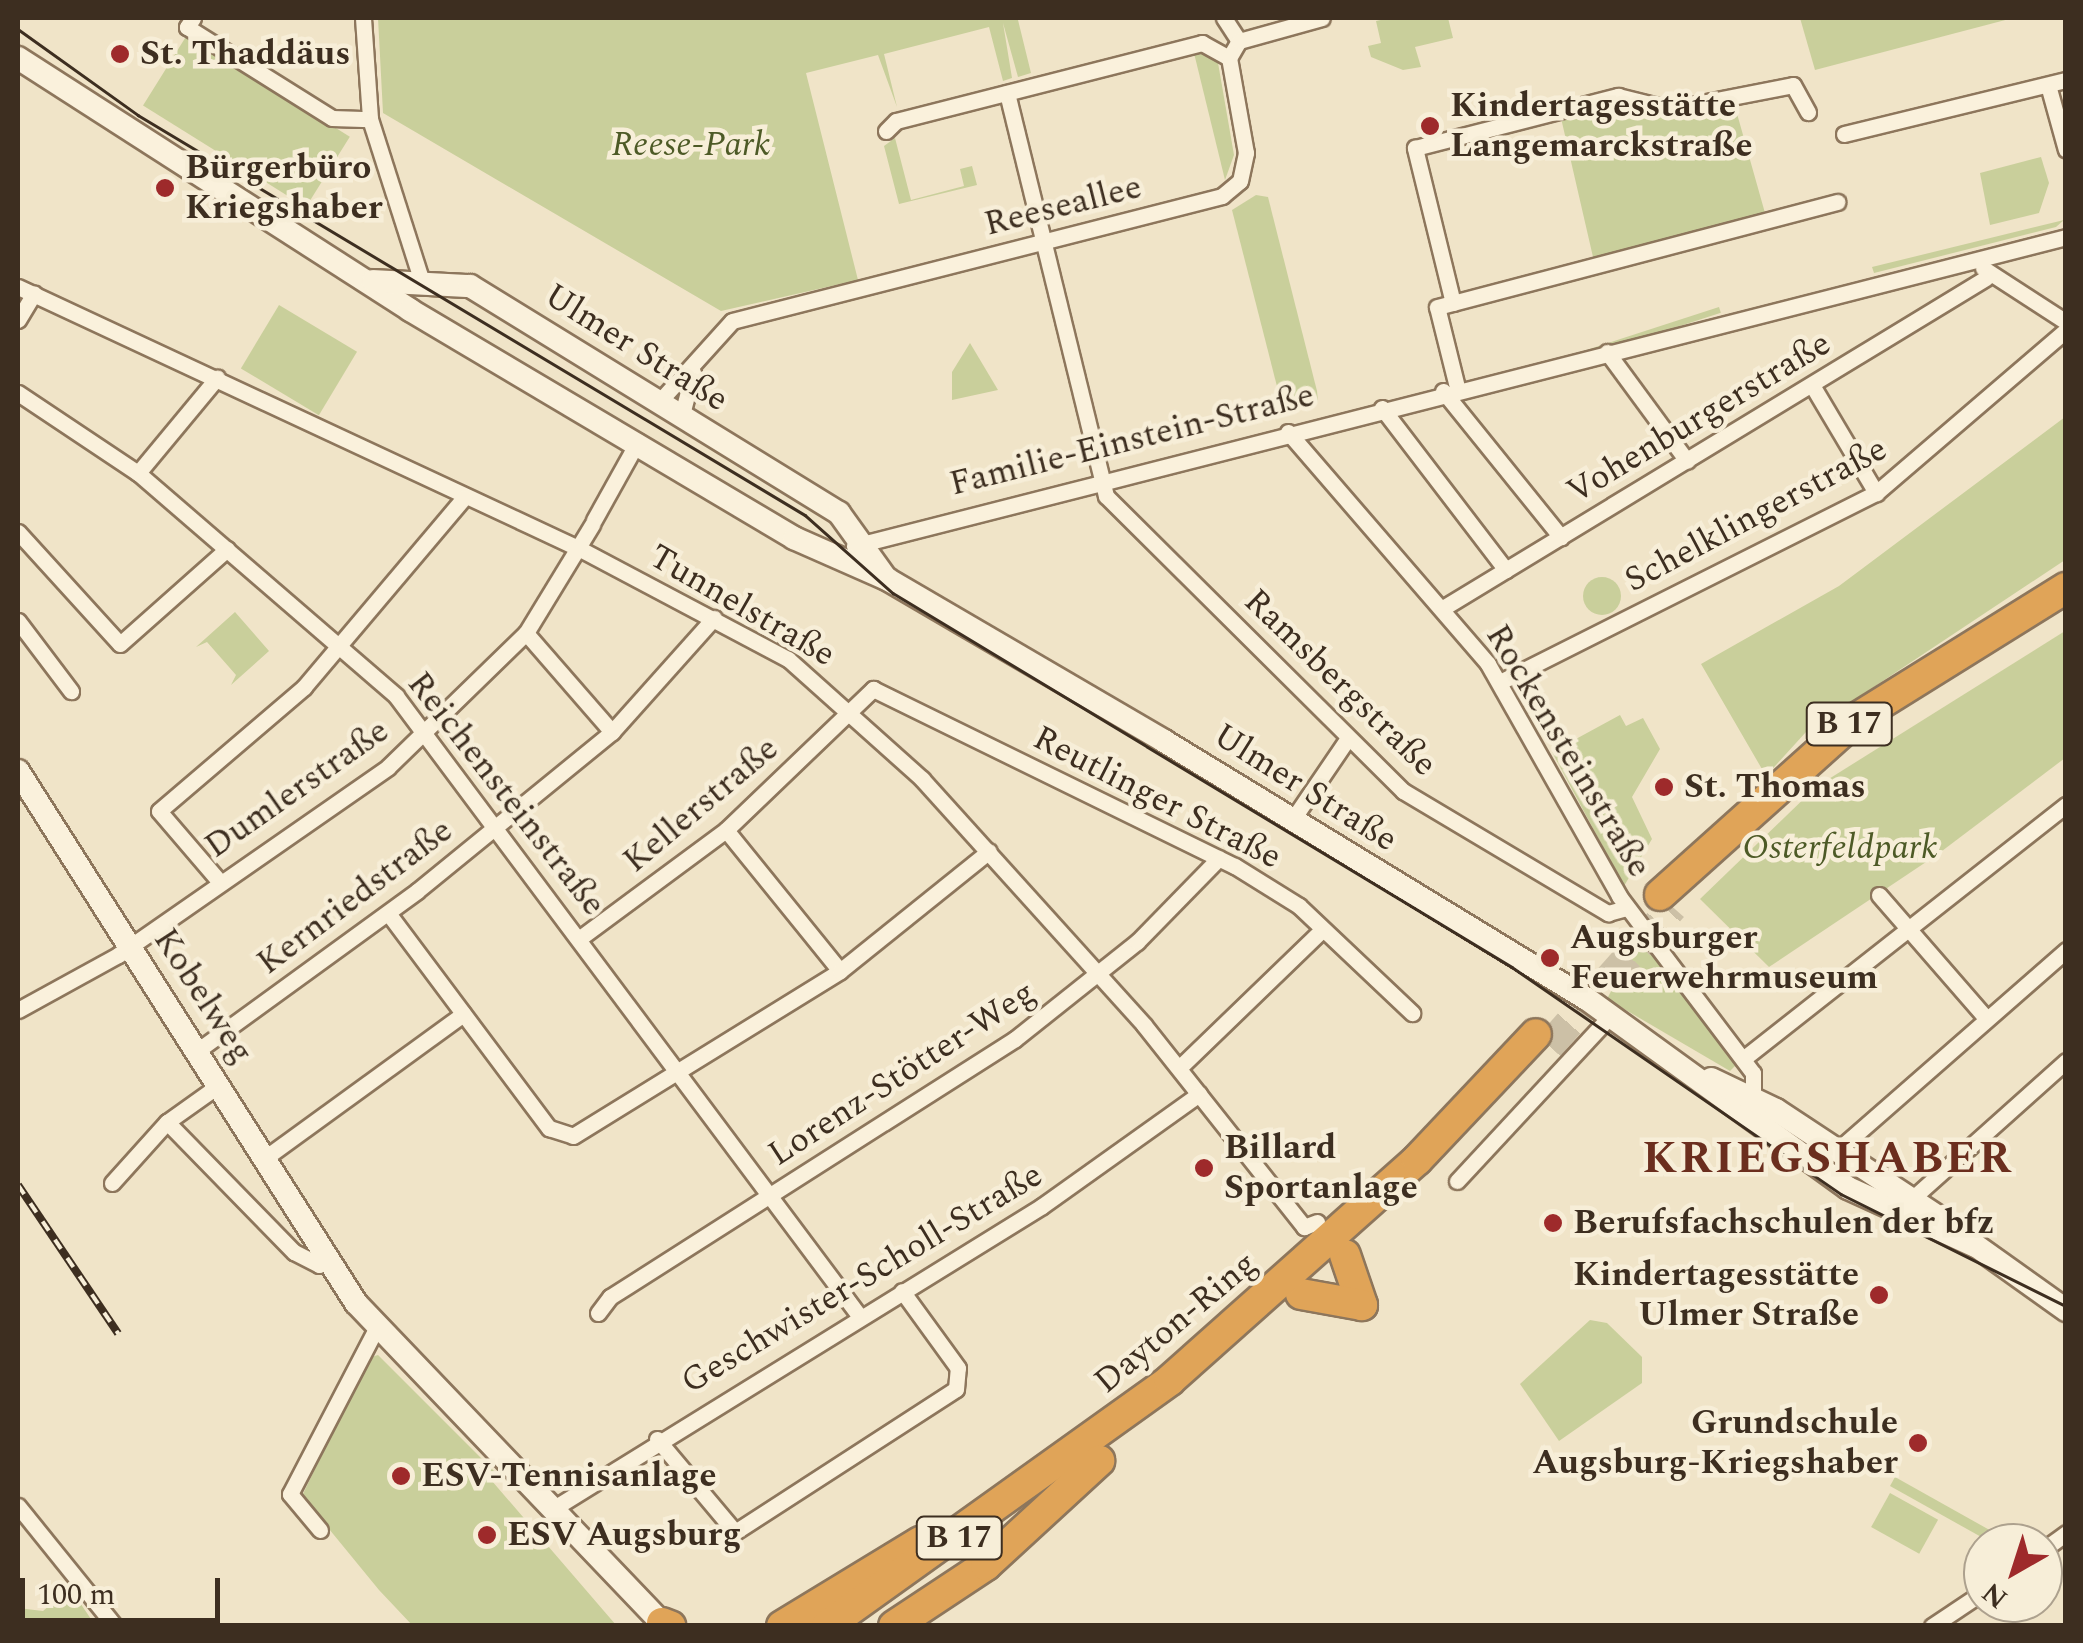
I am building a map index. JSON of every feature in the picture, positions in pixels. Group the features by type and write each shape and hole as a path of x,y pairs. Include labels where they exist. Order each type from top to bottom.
{"highway":[{"name":"B 17","path":"2066,588 1857,718 1666,901 1798,786 2066,611"},
{"name":"Dayton-Ring","path":"826,1626 1094,1453 1317,1252 1543,1040 1344,1255 1300,1294 1094,1453 864,1626"},
{"path":"1300,1294 1328,1292 1362,1306 1344,1255"},
{"path":"782,1626 1094,1453"},
{"path":"894,1626 986,1565 1094,1453"}],"street":[{"path":"362,18 370,118 422,282 447,328"},
{"path":"1224,18 1239,42"},
{"path":"886,132 1007,94 1202,43 1228,58 1239,42 1322,18"},
{"path":"190,22 332,118 370,118"},
{"name":"Ulmer Straße","path":"18,58 365,278 823,554 887,579 1293,820 1611,1015 1681,1065 1975,1246 2066,1310"},
{"name":"Reeseallee","path":"658,403 694,371 732,321 1222,196 1240,181 1246,154 1228,58"},
{"path":"1844,134 2066,80"},
{"path":"1453,303 1415,148 1618,96 1670,109 1793,85 1808,112"},
{"path":"2048,85 2066,150"},
{"name":"Ramsbergstraße","path":"1007,94 1100,477 1116,508 1348,738 1423,805 1608,913 1627,908"},
{"path":"1560,536 1450,389 1437,307 1838,202"},
{"name":"Familie-Einstein-Straße","path":"823,554 1100,477 2066,237"},
{"path":"1980,258 1986,278 2066,322"},
{"name":"Ulmer Straße","path":"365,278 470,286 838,513 887,579"},
{"name":"Vohenburgerstraße","path":"1443,608 1986,278"},
{"name":"Tunnelstraße","path":"18,287 578,548 714,618 850,706 1100,974 1304,1227 1317,1222"},
{"path":"18,320 34,293"},
{"name":"Schelklingerstraße","path":"1500,682 1781,537 1876,493 2066,330"},
{"path":"1607,352 1686,461"},
{"name":"Reeseallee","path":"681,418 694,371"},
{"path":"138,473 217,378"},
{"path":"1812,385 1876,493"},
{"name":"Reichensteinstraße","path":"18,393 138,473 342,648 427,731 860,1317"},
{"path":"1382,408 1506,570"},
{"name":"Rockensteinstraße","path":"1288,432 1443,608 1500,682 1627,908 1744,1059 1752,1110"},
{"name":"Dumlerstraße","path":"18,1010 131,947 427,731 526,634 638,442"},
{"path":"219,882 159,811 342,648 464,498"},
{"path":"18,532 120,644 227,549"},
{"name":"Kernriedstraße","path":"198,1051 388,913 612,732 714,618"},
{"path":"18,621 71,692"},
{"path":"526,634 612,732"},
{"name":"Reutlinger Straße","path":"850,706 873,689 1219,858 1322,930 1412,1013"},
{"name":"Kellerstraße","path":"580,938 726,830 850,706"},
{"path":"1293,820 1348,738"},
{"name":"Kobelweg","path":"18,772 328,1260 376,1329 665,1625"},
{"path":"1744,1059 2066,804"},
{"path":"726,830 840,971"},
{"path":"388,913 561,1136 683,1074 840,971 989,851"},
{"name":"Lorenz-Stötter-Weg","path":"598,1313 772,1196 966,1074 1100,974 1219,858"},
{"path":"1879,895 1986,1018"},
{"path":"1179,1068 1322,930"},
{"path":"1839,1150 2066,950"},
{"path":"266,1158 463,1014"},
{"path":"1457,1181 1611,1015"},
{"path":"1905,1205 2066,1061"},
{"path":"112,1183 167,1122 219,1085"},
{"name":"Geschwister-Scholl-Straße","path":"551,1510 657,1439 902,1291 1199,1094"},
{"name":"Ulmer Straße","path":"1752,1110 1839,1150 1905,1205"},
{"path":"167,1122 294,1252 319,1265 328,1260"},
{"path":"657,1439 735,1532 956,1389 958,1368 902,1291"},
{"path":"320,1530 290,1494 376,1329"},
{"path":"18,1506 115,1626"},
{"path":"1932,1626 1963,1605"}],"green space":[{"name":"Reese-Park","path":"378,18 1027,18 1018,20 1031,73 1018,77 1003,23 1012,78 1003,81 989,27 884,54 897,107 878,55 806,73 858,280 721,311 383,113"},
{"path":"1448,18 1453,38 1415,47 1421,67 1403,70 1371,57 1368,46 1381,43 1376,21"},
{"path":"1800,18 2013,18 1815,70"},
{"path":"187,35 350,137 306,207 143,105"},
{"path":"1193,49 1217,57 1234,155 1225,180"},
{"path":"1734,103 1765,213 1593,257 1561,118 1619,104 1665,119"},
{"path":"895,138 911,200 964,186 960,169 972,166 977,185 899,204 884,146"},
{"path":"2041,157 2049,183 2039,213 1990,225 1980,173"},
{"path":"1256,195 1268,197 1317,391 1318,402 1283,410 1232,210"},
{"path":"2064,220 2056,227 1874,273 1872,267"},
{"path":"279,305 357,352 319,415 241,368"},
{"path":"1719,307 1721,313 1466,396 1464,390"},
{"path":"970,343 998,390 952,400 952,372"},
{"name":"Osterfeldpark","path":"2065,417 2065,560 1806,732 1766,776 1701,664 1839,586"},
{"path":"1602,577 1615,583 1621,596 1615,609 1602,615 1589,609 1583,596 1589,583"},
{"path":"235,612 269,651 231,685 236,675 207,642 196,647"},
{"name":"Osterfeldpark","path":"2065,631 2065,758 1938,854 1769,967 1700,899 1816,787"},
{"path":"1620,715 1626,726 1643,718 1660,749 1632,797 1652,839 1624,886 1552,752"},
{"path":"1639,937 1737,1064 1730,1071 1607,999"},
{"path":"1590,1320 1607,1323 1642,1357 1642,1383 1559,1441 1520,1384"},
{"path":"378,1355 495,1472 492,1481 616,1625 412,1625 379,1590 302,1496 368,1358"},
{"path":"1895,1477 1977,1523 1963,1523 1963,1527 1890,1486"},
{"path":"1890,1493 1938,1520 1919,1554 1871,1527"},
{"path":"70,1588 95,1625 18,1625 18,1608 43,1611"}],"tunnel":[{"path":"1549,1046 1673,907"}],"tram line":[{"path":"18,29 138,115 805,515 893,593 1512,967 1841,1194 2066,1306"}],"railway":[{"path":"18,1185 118,1333"}],"place":[{"name":"St. Thaddäus","path":"120,54"},
{"name":"Kindertagesstätte Langemarckstraße","path":"1430,126"},
{"name":"Bürgerbüro Kriegshaber","path":"165,188"},
{"name":"St. Thomas","path":"1664,787"},
{"name":"Augsburger Feuerwehrmuseum","path":"1550,958"},
{"name":"Billard Sportanlage","path":"1204,1168"},
{"name":"Berufsfachschulen der bfz","path":"1553,1223"},
{"name":"Kindertagesstätte Ulmer Straße","path":"1879,1295"},
{"name":"Grundschule Augsburg-Kriegshaber","path":"1918,1443"},
{"name":"ESV-Tennisanlage","path":"401,1476"},
{"name":"ESV Augsburg","path":"487,1535"}],"district":[{"name":"KRIEGSHABER","path":"1828,1159"}]}
